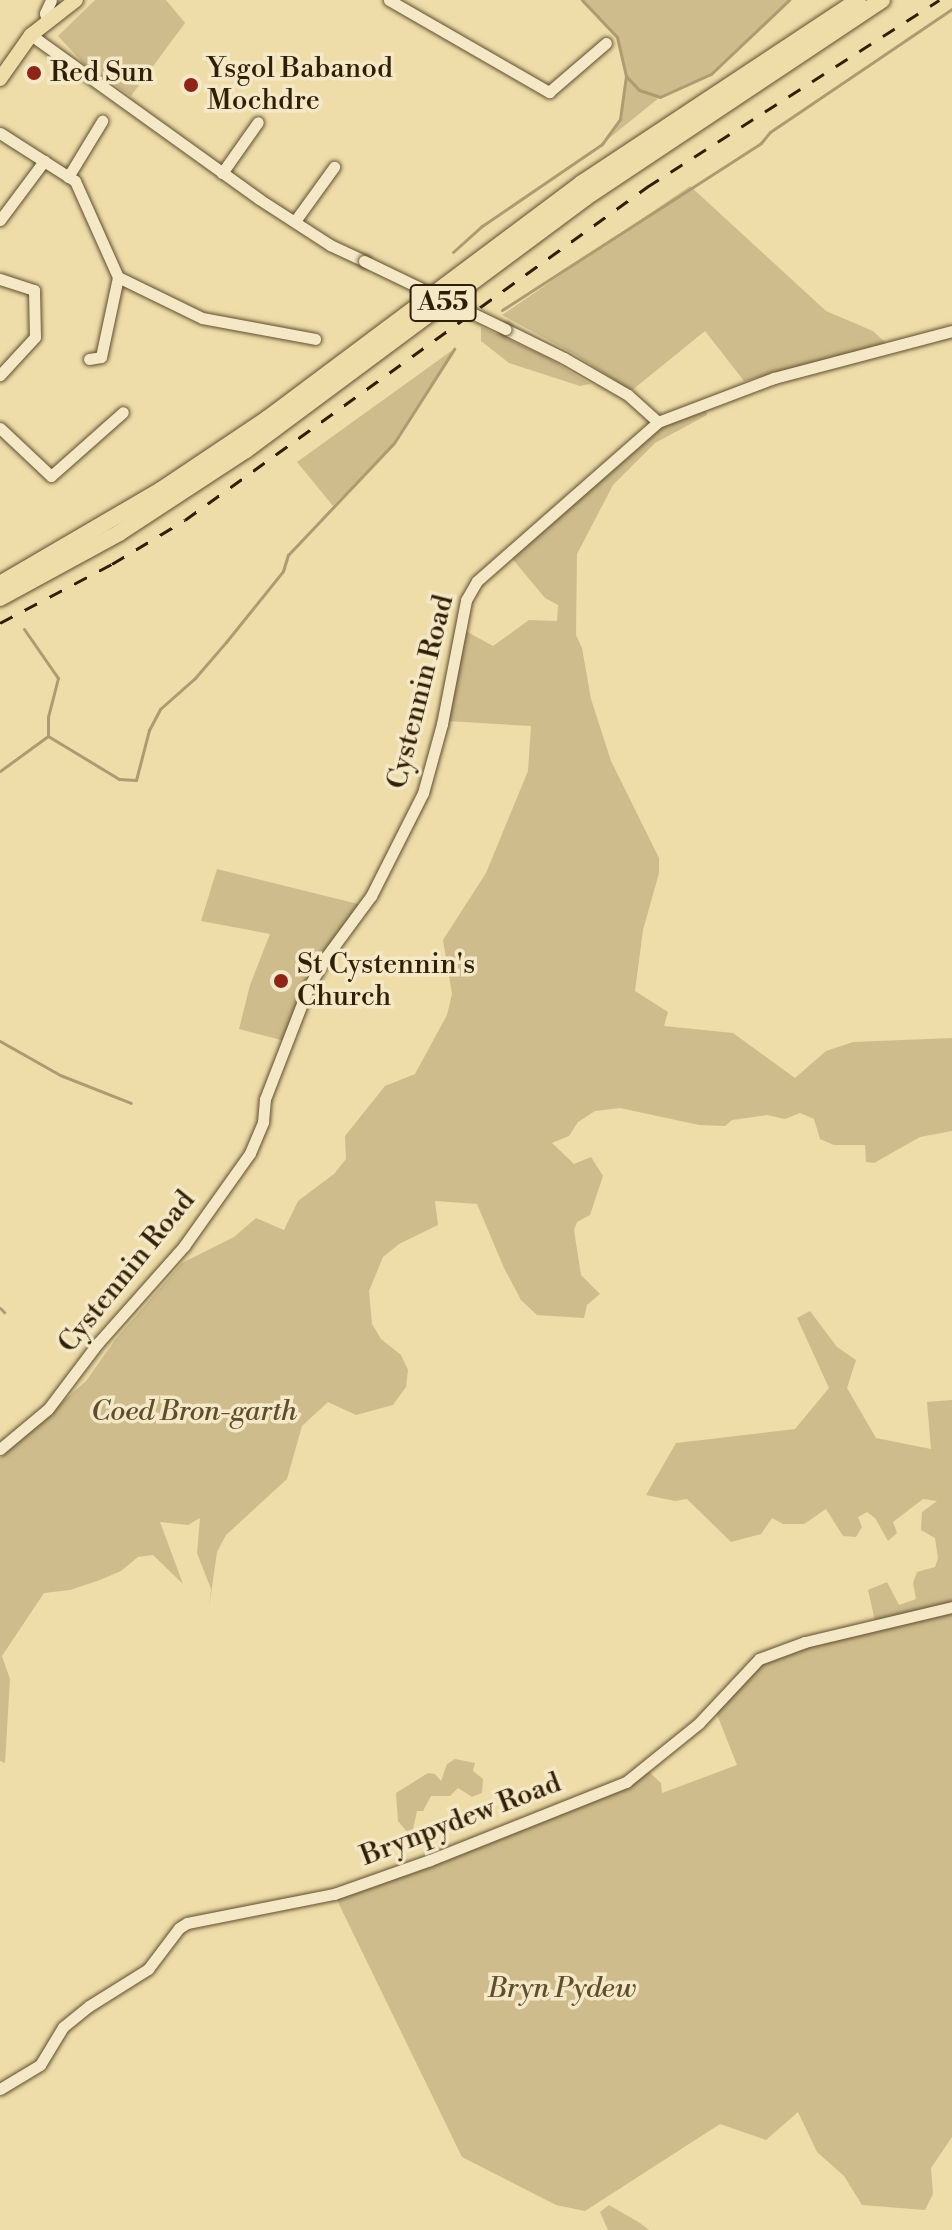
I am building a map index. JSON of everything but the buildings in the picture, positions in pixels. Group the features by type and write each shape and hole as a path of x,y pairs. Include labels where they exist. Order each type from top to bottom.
{"highway":[{"name":"A55","path":"0,584 161,490 268,418 582,183 858,0"},
{"name":"A55","path":"0,598 119,533 246,450 585,198 882,0"}],"main road":[{"path":"0,79 31,35 76,0"}],"street":[{"path":"47,21 45,13 51,0"},
{"path":"389,0 549,92 606,43"},
{"path":"31,35 222,173 330,245 564,358 628,395 658,422 774,378 952,331"},
{"path":"68,177 102,121"},
{"path":"222,173 258,122"},
{"path":"0,133 75,181 118,277 101,357 89,359"},
{"path":"0,220 44,161"},
{"path":"295,221 334,167"},
{"path":"118,277 202,318 315,339"},
{"path":"0,279 34,290 35,337 0,375"},
{"path":"1,429 51,476 123,412"},
{"name":"Cystennin Road","path":"0,1449 48,1409 98,1343 184,1246 250,1153 263,1122 265,1099 308,988 318,968 371,896 423,793 471,590 658,422"},
{"name":"Brynpydew Road","path":"0,2089 40,2065 63,2027 89,2006 148,1969 179,1928 187,1923 334,1894 430,1860 626,1782 699,1723 759,1659 805,1642 952,1607"}],"green space":[{"path":"95,0 166,0 185,23 131,96 84,64 58,36"},
{"path":"582,0 789,0 711,74 660,97 602,144 620,119 626,76 617,37"},
{"path":"690,186 826,311 873,331 887,344 744,381 705,331 631,391 576,355 502,315"},
{"path":"481,327 546,357 590,384 580,386 509,363 481,341"},
{"path":"454,349 394,443 333,506 297,462"},
{"name":"Coed Bron-garth","path":"705,406 707,415 655,443 613,485 577,554 576,635 582,648 591,699 611,761 659,858 659,873 643,930 635,991 668,1012 664,1026 733,1033 795,1078 826,1051 853,1042 952,1038 952,1131 920,1137 874,1163 866,1162 865,1145 834,1145 820,1139 814,1119 800,1113 785,1119 767,1115 732,1120 725,1126 699,1125 620,1108 595,1111 578,1122 569,1136 552,1143 574,1164 591,1157 603,1176 590,1215 577,1222 574,1230 581,1275 600,1294 587,1305 584,1318 537,1315 521,1300 477,1204 435,1201 438,1225 399,1244 383,1257 369,1291 372,1324 381,1339 401,1355 408,1370 406,1387 393,1405 356,1415 328,1402 302,1426 287,1479 226,1535 217,1552 209,1608 211,1589 197,1553 200,1518 188,1525 160,1522 183,1584 153,1555 138,1557 121,1571 100,1580 70,1590 44,1593 2,1656 10,1679 5,1763 0,1761 0,1458 86,1381 115,1340 182,1263 234,1237 256,1218 284,1230 298,1201 334,1174 346,1159 345,1136 385,1086 415,1074 447,1015 452,994 443,940 486,873 528,771 531,726 447,721 462,629 493,646 529,620 557,621 558,605 545,598 510,556 665,423"},
{"path":"217,869 362,905 317,961 285,1041 239,1029 250,985 270,934 201,921"},
{"name":"Bryn Pydew","path":"810,1311 837,1347 856,1360 847,1388 876,1438 931,1449 927,1402 952,1400 952,2137 931,2168 933,2194 925,2210 862,2205 844,2176 817,2152 798,2112 766,2140 720,2124 585,2211 556,2205 462,2157 334,1894 430,1860 645,1768 661,1783 662,1793 737,1765 714,1707 759,1659 876,1625 868,1590 887,1582 899,1605 916,1599 913,1583 917,1572 935,1567 938,1558 935,1538 921,1530 922,1512 937,1501 923,1499 893,1522 897,1533 888,1541 875,1518 867,1512 858,1517 862,1527 856,1537 843,1536 826,1509 804,1524 783,1524 772,1518 761,1534 731,1542 687,1499 675,1501 646,1495 676,1443 795,1429 829,1388 797,1318"},
{"path":"455,1759 475,1763 473,1771 483,1779 482,1793 472,1797 458,1788 450,1796 431,1796 423,1811 417,1811 412,1834 408,1833 398,1821 396,1793 428,1773 435,1774 441,1781 447,1764"},
{"path":"609,2205 649,2230 608,2230 600,2212"}],"waterway":[{"path":"453,252 482,226 602,144 620,119 626,76 617,37 582,0"},
{"path":"626,76 639,90 660,97 711,74 789,0"},
{"path":"502,310 761,143 770,132 952,9"},
{"path":"0,771 48,736 119,779 136,780 149,730 160,709 195,678 283,571 288,555 394,443 454,349"},
{"path":"24,629 58,678 48,717 48,736"},
{"path":"0,1041 60,1075 131,1103"},
{"path":"0,1308 4,1312"}],"railway":[{"path":"0,623 112,564 185,520 647,187 939,0"}],"place":[{"name":"Red Sun","path":"34,73"},
{"name":"Ysgol Babanod Mochdre","path":"191,85"},
{"name":"St Cystennin's Church","path":"281,981"}]}
